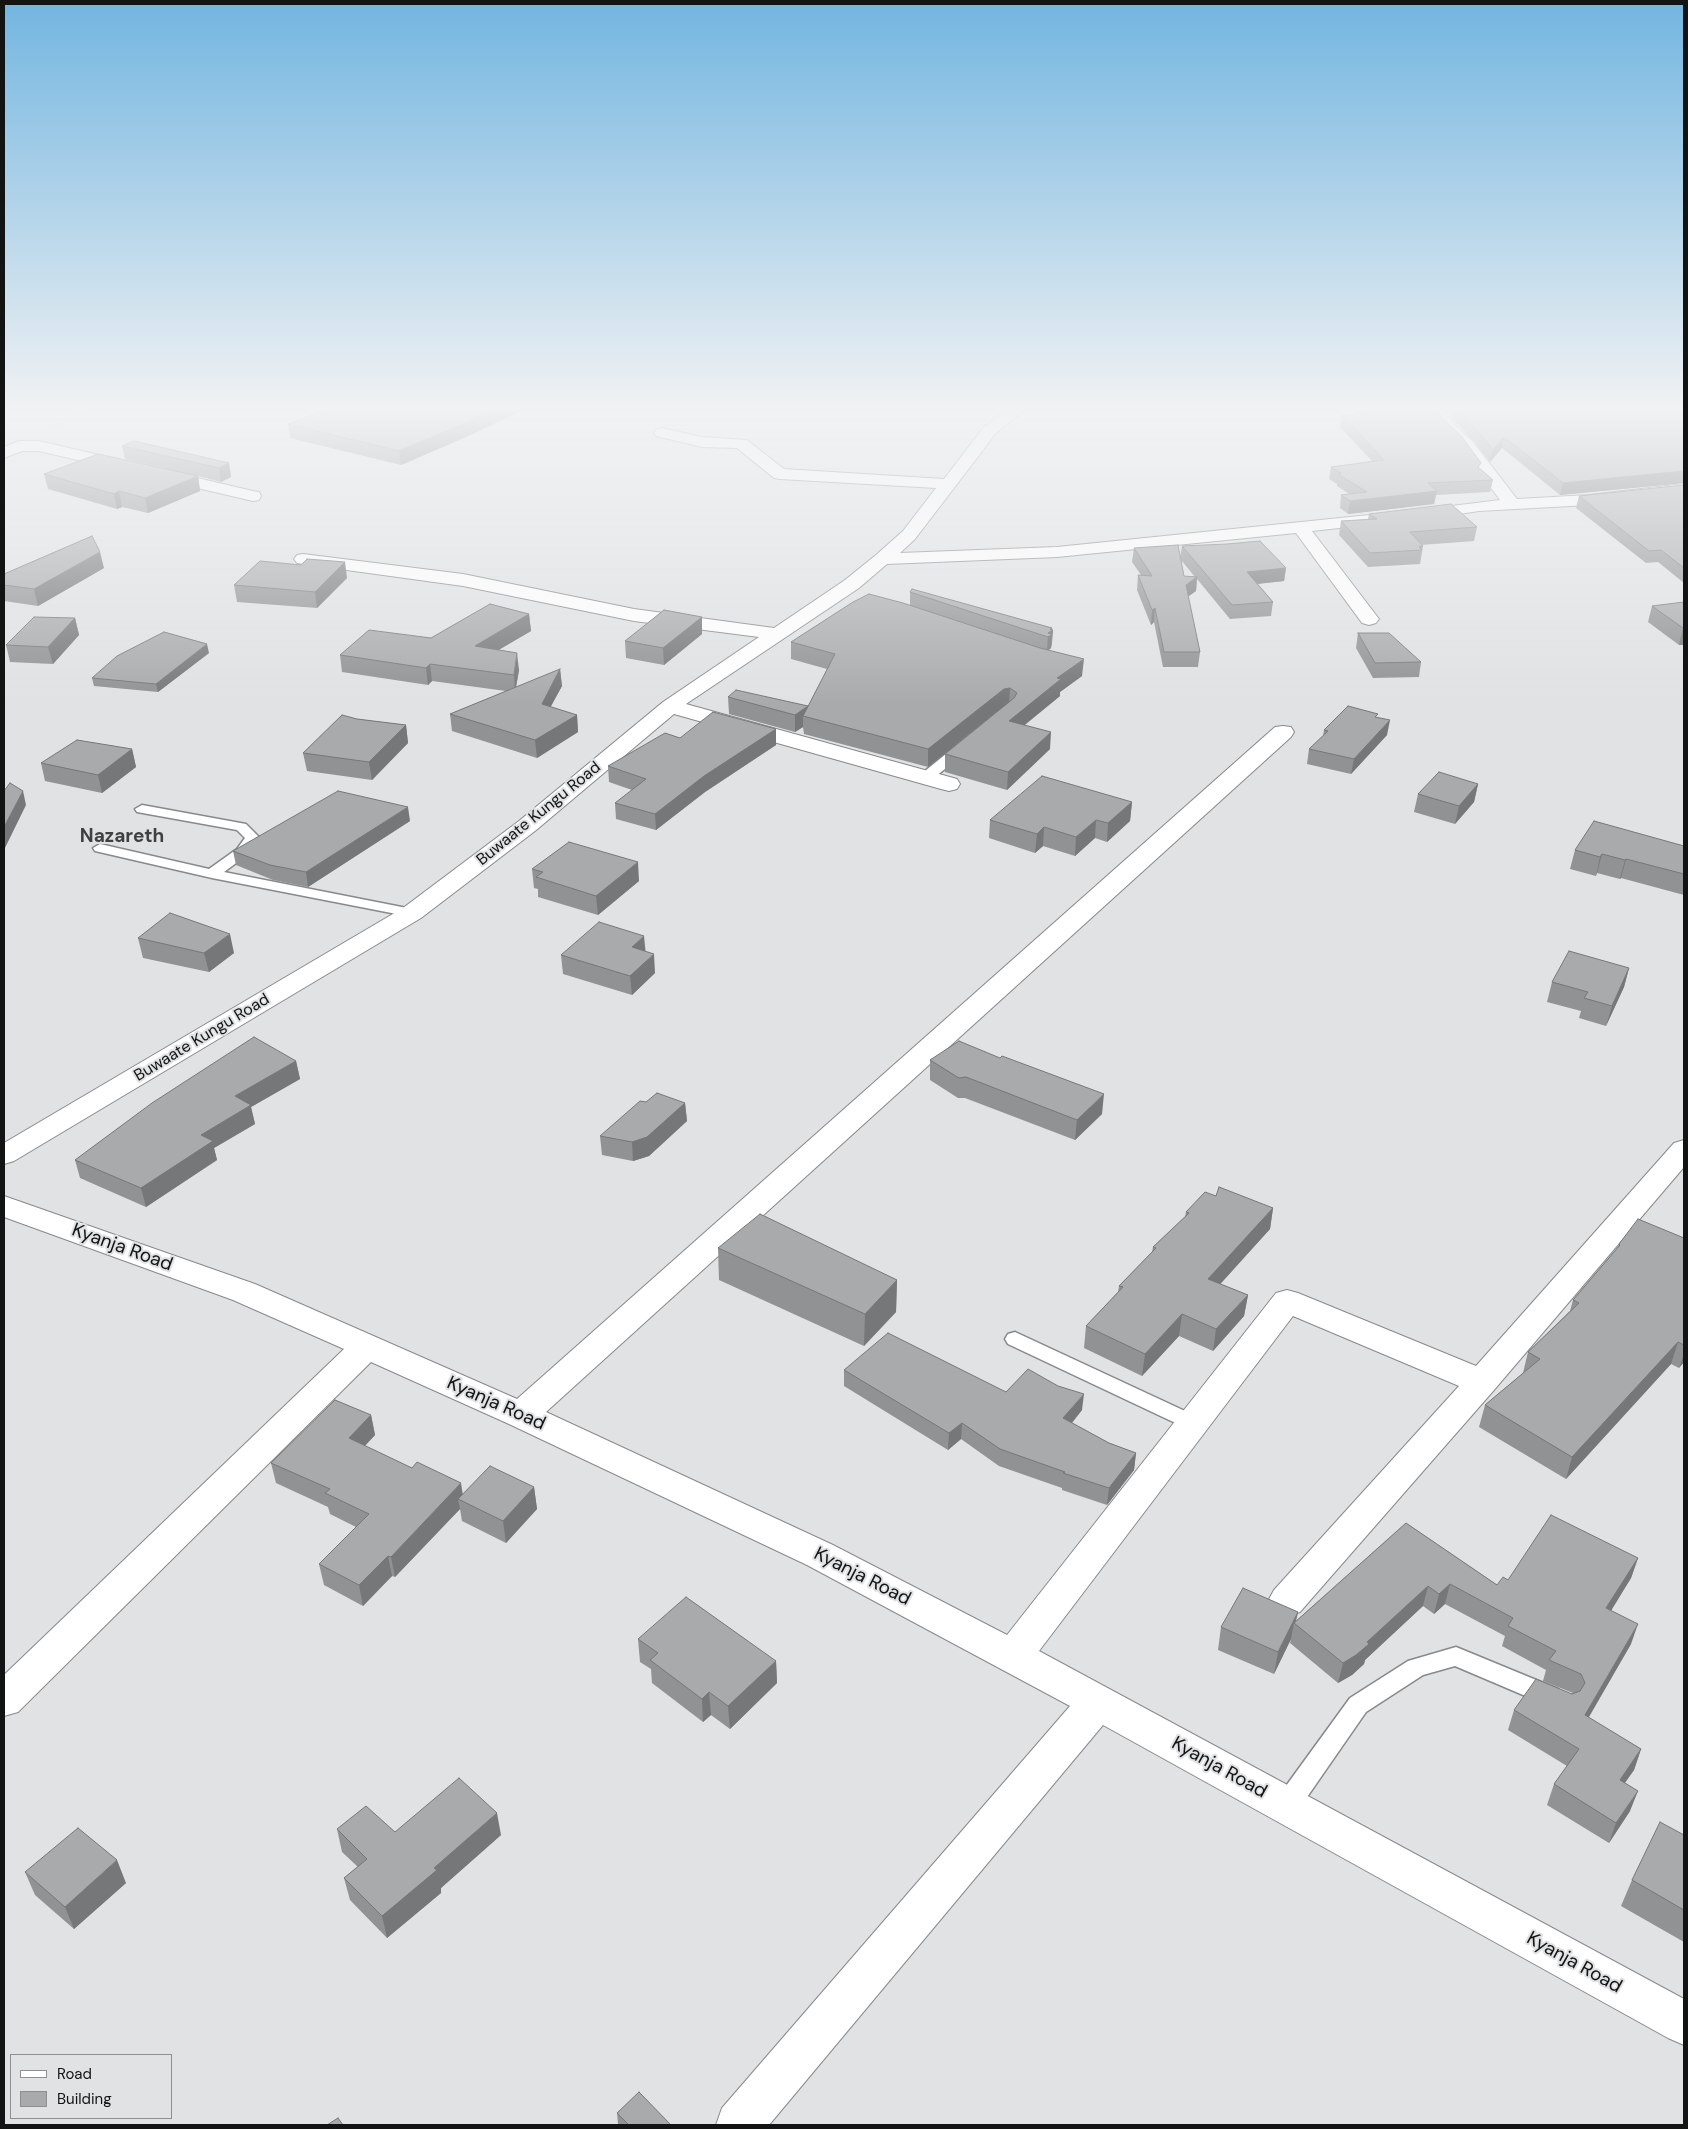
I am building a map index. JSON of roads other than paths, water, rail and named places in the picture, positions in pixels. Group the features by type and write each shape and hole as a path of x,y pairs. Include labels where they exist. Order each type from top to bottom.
{"street":[{"name":"Buwaate Kungu Road","path":"4,1156 412,913 527,826 670,706 777,634 851,594 882,559 909,536 931,506"},
{"path":"882,559 1057,552 1301,528 1476,506"},
{"path":"1301,528 1369,619"},
{"path":"303,559 463,580 634,615 777,634"},
{"path":"670,706 949,784"},
{"path":"521,1415 1283,732"},
{"path":"1287,1601 1482,1382 1684,1149"},
{"name":"Kyanja Road","path":"4,1206 244,1292 521,1415 820,1555 1098,1702 1684,2023"},
{"path":"1013,1656 1287,1302 1482,1382"},
{"path":"4,1700 366,1346"},
{"path":"739,2125 1098,1702"}],"lane":[{"path":"925,778 970,741"},
{"path":"142,809 241,827 253,838 242,852 212,874"},
{"path":"100,848 212,874 412,913"},
{"path":"1015,1339 1193,1423"},
{"path":"1287,1805 1358,1705 1416,1668 1456,1656 1565,1702"}],"district":[{"name":"Nazareth","path":"122,837"}]}
